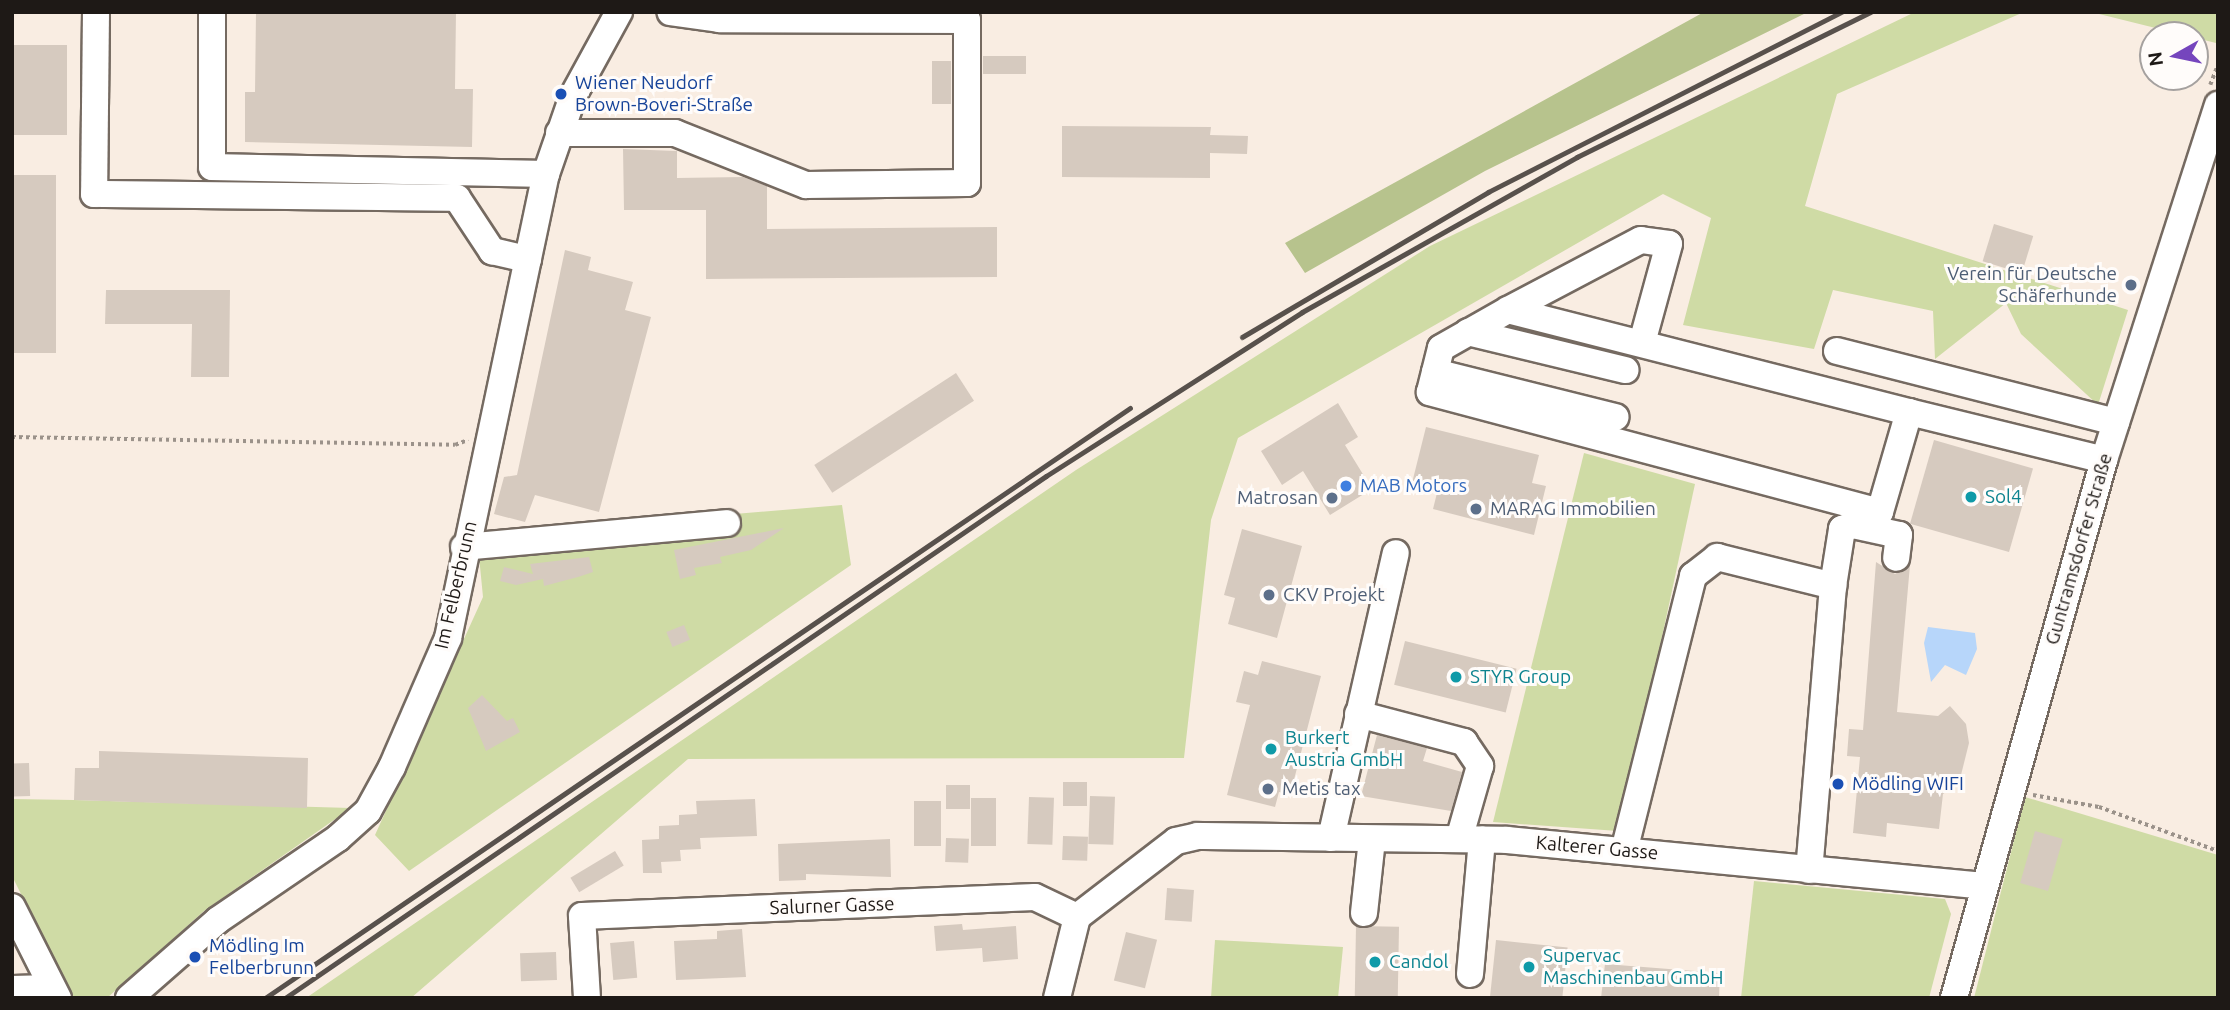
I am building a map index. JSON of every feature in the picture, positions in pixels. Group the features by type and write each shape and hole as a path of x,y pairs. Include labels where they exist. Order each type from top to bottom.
{"street":[{"path":"96,12 94,194 457,198 492,251 528,259"},
{"path":"212,12 212,167 546,174"},
{"name":"Im Felberbrunn","path":"129,998 218,920 368,811 448,638 464,547 546,174 559,133 619,12"},
{"path":"559,133 675,133 806,185 967,183 967,20 719,19 670,12"},
{"name":"Guntramsdorfer Straße","path":"1954,998 2104,460 2218,105"},
{"path":"1642,343 1669,244 1640,240 1441,348 1430,392 1880,512 1909,412"},
{"path":"1508,310 2104,460"},
{"path":"1468,332 1625,370"},
{"path":"1837,351 2116,422"},
{"path":"1435,372 1615,417"},
{"path":"464,547 727,523"},
{"path":"1809,870 1833,586 1842,529 1853,525 1899,536 1895,558"},
{"path":"1331,838 1396,553"},
{"path":"1624,851 1693,576 1717,557 1833,586"},
{"path":"1358,714 1464,742 1480,766 1471,840 1470,974"},
{"name":"Kalterer Gasse","path":"1077,917 1176,841 1209,836 1471,840 1624,851 1740,874 1809,870 1984,886"},
{"path":"1364,914 1372,839"},
{"name":"Salurner Gasse","path":"587,998 582,916 1035,897 1077,917"},
{"path":"12,907 55,993"},
{"path":"1057,998 1077,917"},
{"path":"12,989 55,993"}],"path":[{"path":"12,437 455,445 491,430"},
{"path":"2012,791 2099,807 2218,851"}],"green space":[{"path":"1704,12 1808,12 1485,171 1305,273 1285,243"},
{"path":"1915,12 2024,12 1837,94 1805,206 2128,310 2098,405 2021,334 2006,303 1935,359 1933,311 1833,290 1814,349 1683,325 1711,218 1663,194 1238,438 1211,520 1184,758 688,759 411,998 306,998 1076,470 1430,246"},
{"path":"2091,12 2218,12 2218,39 2216,43 2209,41 2209,21 2139,21 2139,24"},
{"path":"1584,453 1695,484 1624,813 1618,831 1493,822"},
{"path":"842,505 851,565 409,871 375,835 483,597 477,536"},
{"path":"2025,797 2218,855 2218,998 1974,998"},
{"path":"12,799 351,808 204,911 107,998 73,998 12,876"},
{"path":"1754,881 1945,899 1951,914 1929,998 1741,998"},
{"path":"1215,940 1343,947 1338,998 1211,998"}],"water":[{"path":"1928,627 1975,633 1977,649 1966,675 1945,665 1931,682 1924,643"}],"building":[{"path":"256,12 456,12 455,89 473,89 472,147 245,142 245,92 255,92"},
{"path":"12,45 67,45 67,135 12,135"},
{"path":"983,56 1026,56 1026,74 983,74"},
{"path":"932,61 951,61 951,104 932,104"},
{"path":"1062,126 1211,127 1210,135 1248,136 1247,154 1210,153 1210,178 1062,177"},
{"path":"623,149 677,151 677,178 743,177 767,186 767,229 997,227 997,277 706,279 706,210 624,210"},
{"path":"12,175 56,175 56,353 12,353"},
{"path":"1994,224 2033,236 2022,273 1983,261"},
{"path":"565,250 591,257 588,270 633,282 625,310 651,317 599,512 535,495 525,522 494,514 504,477 517,475"},
{"path":"106,290 230,290 229,377 191,377 192,324 105,324"},
{"path":"956,373 974,401 832,493 814,465"},
{"path":"1338,403 1358,437 1345,445 1372,489 1330,515 1303,471 1282,485 1261,451"},
{"path":"1426,427 1539,455 1532,483 1546,486 1534,535 1433,509 1438,489 1412,483"},
{"name":"Sol4","path":"1934,440 2033,468 2009,552 1910,524"},
{"path":"784,528 751,550 720,557 722,563 694,568 696,575 680,579 674,550"},
{"path":"1242,529 1302,546 1277,638 1228,624 1235,598 1224,595"},
{"path":"589,557 593,572 578,577 544,586 543,579 516,585 500,581 504,567 533,574 530,564"},
{"path":"1876,562 1895,574 1910,565 1897,712 1938,716 1950,706 1966,724 1969,743 1959,783 1943,794 1939,829 1887,823 1886,837 1853,833 1860,757 1847,756 1849,729 1863,730"},
{"path":"684,625 690,640 672,647 666,632"},
{"name":"STYR Group","path":"1405,641 1517,669 1506,712 1394,685"},
{"name":"Burkert Austria GmbH","path":"1262,661 1321,676 1290,795 1279,792 1275,807 1227,795 1250,705 1236,702 1244,671 1258,675"},
{"path":"482,695 507,721 513,718 520,732 486,751 468,708"},
{"path":"1377,735 1427,748 1423,761 1462,772 1451,811 1361,796"},
{"path":"99,751 308,758 307,808 74,800 75,768 99,768"},
{"path":"29,763 30,796 13,797 12,764"},
{"path":"1063,782 1087,782 1087,806 1063,806"},
{"path":"946,785 970,785 970,809 946,809"},
{"path":"1090,796 1115,797 1113,845 1088,844"},
{"path":"1029,797 1054,798 1052,845 1027,844"},
{"path":"971,798 996,798 996,846 971,846"},
{"path":"755,799 757,836 700,838 701,849 680,850 681,861 661,862 662,873 643,873 642,840 659,839 659,826 679,825 679,815 697,814 696,801"},
{"path":"914,801 941,801 941,846 914,846"},
{"path":"2035,831 2063,839 2048,891 2020,883"},
{"path":"1063,836 1088,837 1087,861 1062,860"},
{"path":"946,838 969,839 968,863 945,862"},
{"path":"890,839 891,877 806,874 806,880 779,881 778,844"},
{"path":"615,851 624,866 579,892 570,878"},
{"path":"1167,888 1194,890 1192,922 1165,920"},
{"path":"962,924 963,930 1016,926 1018,959 983,962 982,948 936,951 934,926"},
{"name":"Candol","path":"1356,926 1399,927 1398,998 1355,998"},
{"path":"742,929 746,977 676,980 674,941 717,939 717,931"},
{"path":"1126,932 1157,940 1145,988 1114,981"},
{"name":"Supervac Maschinenbau GmbH","path":"1496,940 1568,948 1562,998 1490,998"},
{"path":"634,941 637,978 613,980 610,943"},
{"path":"556,952 557,980 521,981 520,953"},
{"path":"1605,964 1720,973 1719,998 1601,998"}],"railway":[{"path":"1242,337 1488,192 1842,12"},
{"path":"285,998 1046,476 1302,312 1577,157 1870,12"},
{"path":"265,998 1130,408"}],"place":[{"name":"Wiener Neudorf Brown-Boveri-Straße","path":"561,94"},
{"name":"Verein für Deutsche Schäferhunde","path":"2131,285"},
{"name":"MAB Motors","path":"1346,486"},
{"name":"Sol4","path":"1971,497"},
{"name":"Matrosan","path":"1332,498"},
{"name":"MARAG Immobilien","path":"1476,509"},
{"name":"CKV Projekt","path":"1269,595"},
{"name":"STYR Group","path":"1456,677"},
{"name":"Burkert Austria GmbH","path":"1271,749"},
{"name":"Mödling WIFI","path":"1838,784"},
{"name":"Metis tax","path":"1268,789"},
{"name":"Mödling Im Felberbrunn","path":"195,957"},
{"name":"Candol","path":"1375,962"},
{"name":"Supervac Maschinenbau GmbH","path":"1529,967"}]}
